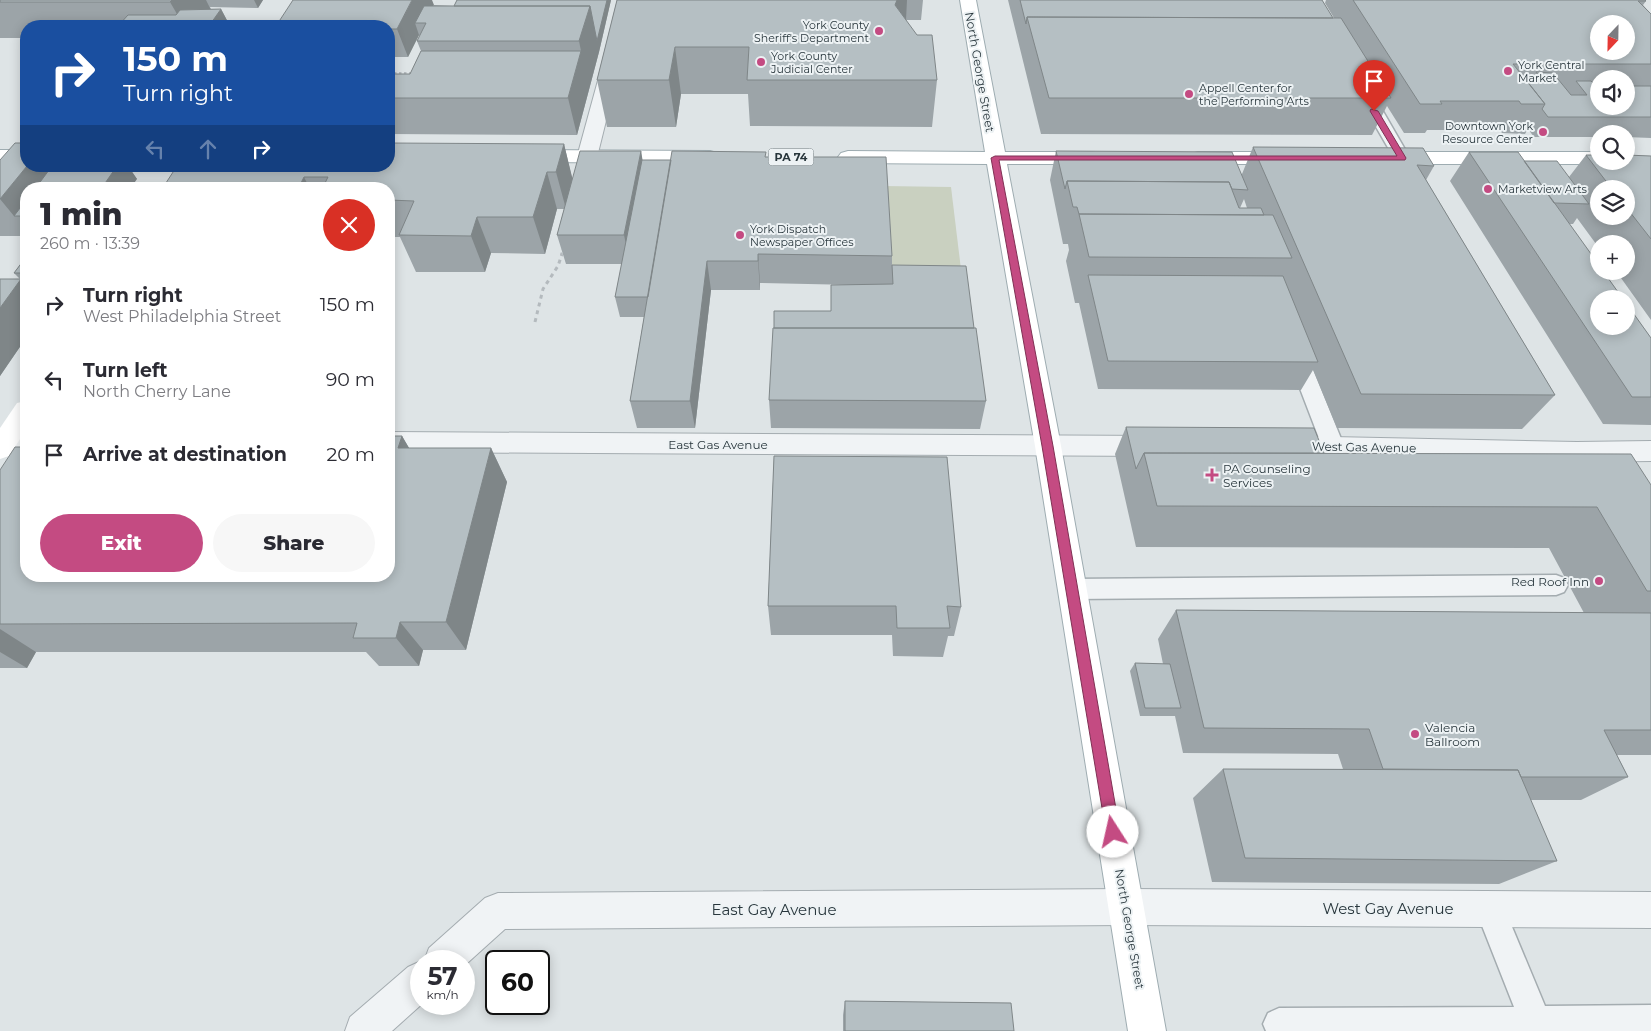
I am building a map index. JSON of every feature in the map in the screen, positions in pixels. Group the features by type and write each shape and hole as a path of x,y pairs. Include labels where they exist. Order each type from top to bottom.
{"main road":[{"name":"North George Street","path":"968,0 1048,446 1147,1031"},
{"path":"0,156 20,156"},
{"path":"508,156 725,157"},
{"path":"834,157 1111,158"},
{"path":"1180,158 1224,167 1306,158"},
{"path":"1374,158 1590,158"},
{"path":"8,444 20,421"}],"street":[{"path":"587,157 628,0"},
{"name":"East Gas Avenue","path":"395,442 1048,446"},
{"path":"1048,446 1185,446"},
{"name":"West Gas Avenue","path":"1264,446 1333,446 1582,460 1651,451"},
{"name":"West Gay Avenue","path":"1126,907 1651,910"},
{"name":"East Gay Avenue","path":"454,950 498,911 1126,907"},
{"path":"364,1031 410,990"}],"lane":[{"path":"1358,83 1402,158"},
{"path":"1289,334 1333,446"},
{"path":"1072,589 1556,585"},
{"path":"1490,908 1537,1027"},
{"path":"1279,1024 1537,1027 1651,1021"}],"path":[{"path":"395,73 415,73"},
{"path":"535,322 544,289 558,266 563,248"}],"green space":[{"path":"884,186 951,187 963,286 890,285"}],"building":[{"path":"0,0 172,0 170,2 0,2"},
{"path":"293,0 412,0 397,29 395,29 395,20 280,20"},
{"path":"457,0 607,0 597,41 590,6 454,6"},
{"path":"617,0 897,0 895,5 917,35 932,35 937,80 747,80 749,47 675,47 669,80 597,80"},
{"path":"1020,0 1322,0 1333,18 1027,17 1026,24"},
{"path":"1353,0 1646,1 1638,1 1651,14 1651,64 1513,64 1545,104 1521,104 1519,101 1440,101 1442,104 1420,104"},
{"path":"424,6 590,6 579,41 417,41 426,23 415,23"},
{"path":"221,9 213,20 123,20 128,15 176,15 180,10"},
{"path":"1027,17 1341,18 1391,98 1049,98"},
{"path":"421,51 581,51 568,98 395,98 395,74 410,74"},
{"path":"1536,72 1553,73 1571,95 1587,95 1576,81 1590,81 1590,115 1635,115 1635,86 1651,86 1651,117 1548,117 1542,109 1545,104 1527,81 1543,81"},
{"path":"15,143 20,143 20,172 22,172 0,199 0,160"},
{"path":"395,143 564,144 556,172 547,172 533,217 477,217 471,236 399,235 414,201 395,200 395,182 326,182 328,177 304,177 302,182 167,182 173,172 395,172"},
{"path":"1253,147 1423,148 1434,166 1417,165 1555,395 1361,394"},
{"path":"580,151 641,151 624,235 557,235"},
{"path":"672,151 766,152 765,157 886,157 892,256 758,254 758,261 707,261 690,401 630,401"},
{"path":"1056,151 1232,152 1248,190 1232,189 1229,182 1067,181 1065,189"},
{"path":"1469,152 1518,152 1590,252 1590,280 1609,280 1617,290 1590,290 1590,334"},
{"path":"1635,155 1651,156 1651,239 1635,219 1635,180 1605,180 1597,170 1635,170"},
{"path":"642,160 671,160 648,297 615,297"},
{"path":"1524,161 1557,161 1589,204 1554,203"},
{"path":"48,172 113,172 106,182 40,182"},
{"path":"1067,181 1229,182 1239,208 1261,208 1264,215 1079,214 1077,207 1073,207"},
{"path":"20,208 20,216 14,216"},
{"path":"1079,214 1273,215 1292,258 1089,257"},
{"path":"20,265 20,273 14,273"},
{"path":"892,265 966,266 974,328 774,328 774,311 831,311 831,285 893,284"},
{"path":"1088,275 1283,276 1318,362 1108,361"},
{"path":"0,279 20,279 20,280 0,308"},
{"path":"1635,316 1651,338 1651,397 1632,397 1591,335 1635,335"},
{"path":"773,328 976,328 986,401 769,400"},
{"path":"1126,427 1314,428 1324,453 1144,453 1136,469"},
{"path":"395,436 402,436 398,448 491,448 446,622 400,622 396,638 353,638 357,623 0,624 0,470 15,447 20,447 20,582 395,582"},
{"path":"1144,453 1631,454 1651,485 1651,591 1647,591 1597,507 1157,506"},
{"path":"774,456 947,457 961,607 947,606 950,628 897,628 896,606 768,606"},
{"name":"Valencia Ballroom","path":"1176,610 1651,613 1651,730 1604,730 1628,777 1521,777 1518,770 1383,769 1369,729 1204,728"},
{"path":"1135,663 1170,664 1181,708 1145,708"},
{"path":"1223,769 1518,770 1557,861 1245,858"},
{"path":"845,1001 1011,1003 1014,1031 845,1031"}],"place":[{"name":"York County Sheriff's Department","path":"879,31"},
{"name":"York County Judicial Center","path":"761,62"},
{"name":"York Central Market","path":"1508,71"},
{"name":"Appell Center for the Performing Arts","path":"1189,94"},
{"name":"Downtown York Resource Center","path":"1543,132"},
{"name":"Marketview Arts","path":"1488,189"},
{"name":"York Dispatch Newspaper Offices","path":"740,235"},
{"name":"PA Counseling Services","path":"1212,475"},
{"name":"Red Roof Inn","path":"1599,581"},
{"name":"Valencia Ballroom","path":"1415,734"}],"route":[{"path":"1113,832 1048,446 995,158 1402,158 1374,111"}]}
